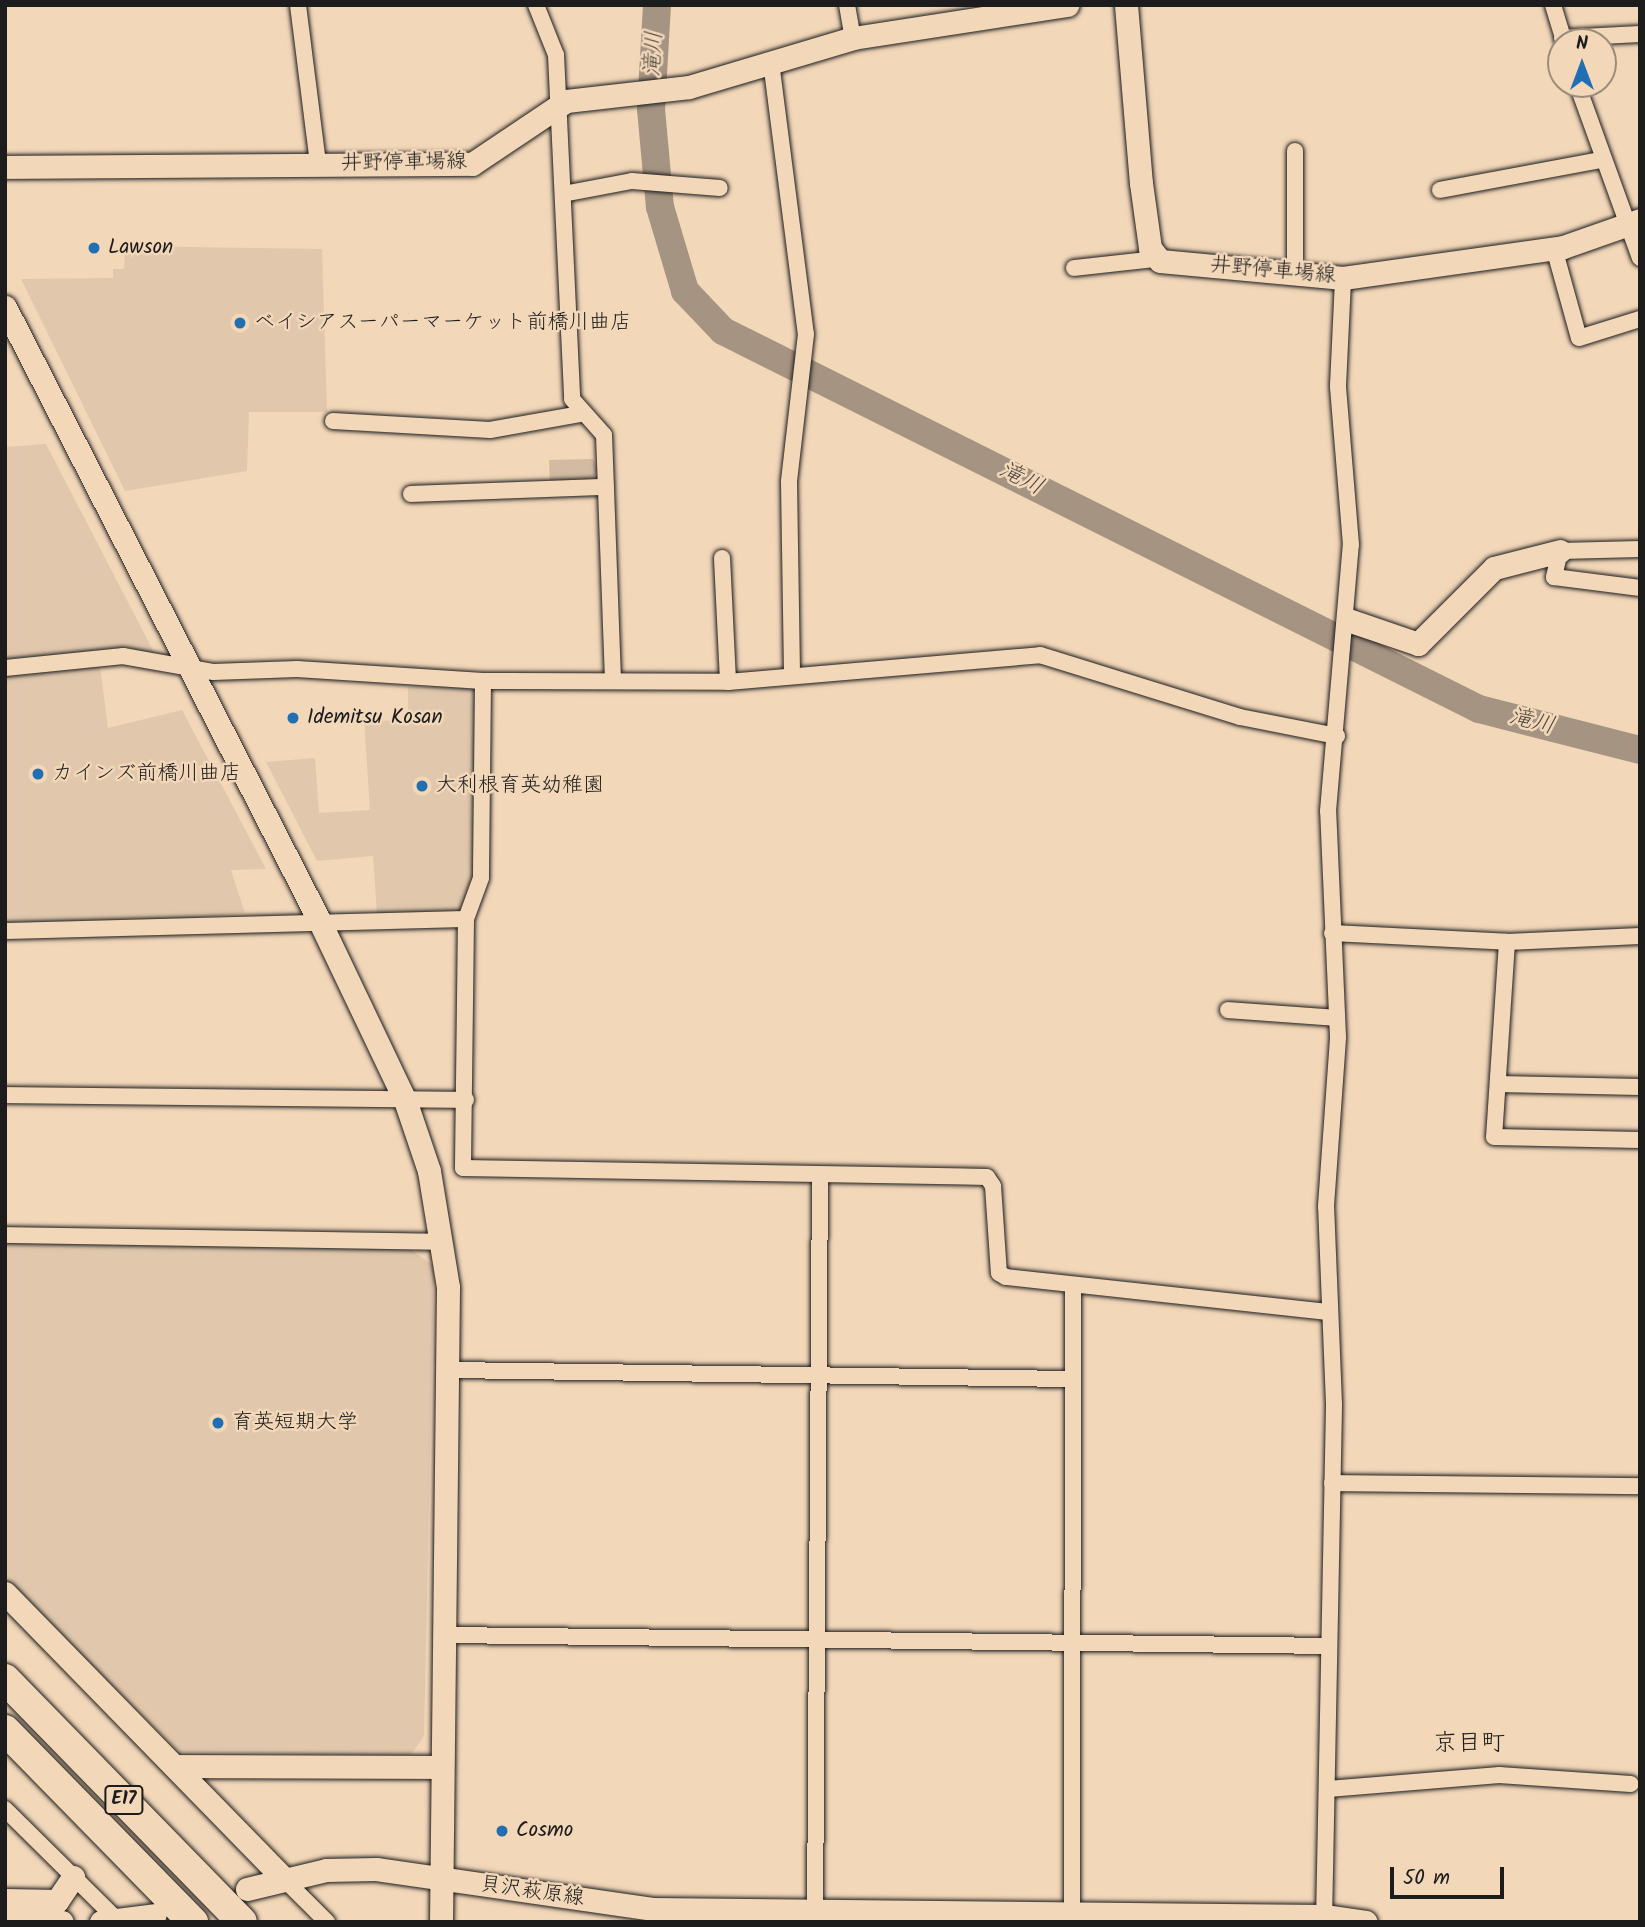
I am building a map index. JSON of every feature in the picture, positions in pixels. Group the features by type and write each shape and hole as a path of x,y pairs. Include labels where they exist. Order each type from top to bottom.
{"highway":[{"name":"E17","path":"5,1679 243,1922"},
{"name":"E17","path":"5,1731 193,1922"}],"street":[{"path":"298,5 318,164"},
{"path":"536,5 553,38 564,194 572,399 580,414 601,428 606,486 613,681"},
{"path":"847,5 853,38"},
{"name":"井野停車場線","path":"5,167 472,164 558,103 672,90 853,38 1067,5"},
{"path":"1074,268 1156,259 1132,117 1125,5"},
{"path":"1553,5 1560,28"},
{"path":"1617,36 1640,34"},
{"path":"771,62 805,350 789,482 792,674"},
{"path":"1581,98 1600,160 1632,222 1640,258"},
{"path":"1295,151 1295,274"},
{"path":"1440,190 1600,160"},
{"path":"564,194 635,181 720,188"},
{"name":"井野停車場線","path":"1156,259 1343,278 1554,248 1632,222"},
{"path":"1554,248 1579,338 1640,319"},
{"path":"1324,1919 1332,1483 1326,1206 1337,1018 1328,810 1347,624 1351,545 1338,386 1343,278"},
{"path":"5,307 319,920 405,1100 444,1242 450,1370 441,1922"},
{"path":"334,421 490,430 580,414"},
{"path":"411,494 606,486"},
{"path":"1347,624 1418,644 1494,568 1560,551 1640,549"},
{"path":"1560,551 1554,577 1640,588"},
{"path":"722,558 728,682"},
{"path":"5,668 122,656 188,666 483,681 728,682 792,674 1049,655 1240,717 1337,736"},
{"path":"483,681 481,877 466,919 466,1100 463,1168 987,1177 993,1186 999,1273 1073,1287 1329,1312"},
{"path":"5,931 96,933 218,921 466,919"},
{"path":"1332,933 1507,942 1640,936"},
{"path":"1507,942 1494,1137 1640,1140"},
{"path":"1228,1010 1337,1018"},
{"path":"1498,1084 1640,1087"},
{"path":"5,1096 466,1100"},
{"path":"815,1916 820,1175"},
{"path":"5,1235 444,1242"},
{"path":"1072,1917 1073,1287"},
{"path":"450,1370 1072,1379"},
{"path":"1332,1483 1640,1486"},
{"path":"5,1593 327,1922"},
{"path":"446,1635 815,1642 1329,1646"},
{"path":"176,1766 442,1767"},
{"path":"1328,1789 1499,1775 1631,1784"},
{"path":"5,1809 74,1877 112,1921 155,1915"},
{"name":"貝沢萩原線","path":"247,1889 282,1877 376,1869 652,1909 815,1916 1324,1919 1366,1922"},
{"path":"5,1900 57,1901 74,1877"},
{"path":"5,1916 62,1922"}],"shaded area":[{"path":"125,246 322,249 327,412 249,412 247,471 125,491 21,279 113,278 113,269 124,269"},
{"path":"46,444 157,658 120,648 5,663 5,447"},
{"path":"593,459 598,471 591,481 550,483 549,460"},
{"path":"100,666 108,728 182,710 266,869 231,870 245,913 125,924 5,924 5,676"},
{"name":"大利根育英幼稚園","path":"408,687 469,687 477,694 476,876 464,914 377,914 373,856 317,861 266,762 315,758 319,813 370,810 364,720 408,721"},
{"name":"育英短期大学","path":"5,1243 410,1249 434,1266 424,1736 411,1755 179,1752 5,1580"}],"waterway":[{"name":"滝川","path":"657,5 651,109 660,207 685,291 723,331 1479,709 1640,750"}],"place":[{"name":"Lawson","path":"94,248"},
{"name":"ベイシアスーパーマーケット前橋川曲店","path":"240,323"},
{"name":"Idemitsu Kosan","path":"293,718"},
{"name":"カインズ前橋川曲店","path":"38,774"},
{"name":"大利根育英幼稚園","path":"422,786"},
{"name":"育英短期大学","path":"218,1423"},
{"name":"Cosmo","path":"502,1831"}],"district":[{"name":"京目町","path":"1469,1744"}]}
